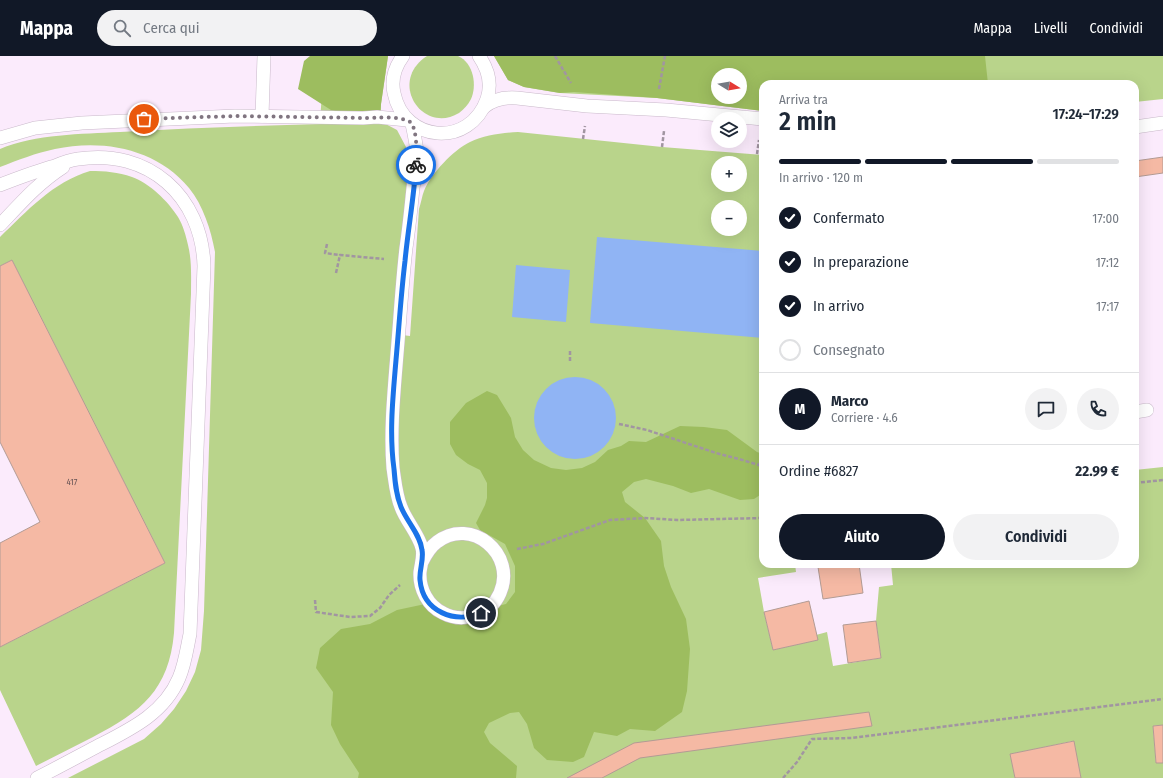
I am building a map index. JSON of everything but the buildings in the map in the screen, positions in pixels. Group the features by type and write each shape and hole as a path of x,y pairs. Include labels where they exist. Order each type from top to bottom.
{"lane":[{"path":"262,116 264,56"},
{"path":"403,56 394,78 393,88 395,99 399,108 410,122 422,130 438,134"},
{"path":"416,167 423,145 430,138 438,134 457,131 466,126 475,120 484,107 489,94 489,82 485,66 479,56"},
{"path":"489,82 499,92 517,98"},
{"path":"484,107 491,101 506,97 587,106 759,119"},
{"path":"378,117 388,113 395,99"},
{"path":"0,138 34,128 82,122 235,116 378,117 410,122"},
{"path":"410,122 416,144 416,167 405,260 394,394 392,446 396,491 401,507 421,544 423,552 420,580 425,596 438,610 446,615 460,618 473,616 489,608 496,601 500,593 504,573 497,553 488,543 477,536 457,534 446,537 431,547 422,562"},
{"path":"1139,126 1163,123"},
{"path":"0,185 31,173 77,159 97,157 117,158 140,165 160,177 180,196 195,220 204,249 190,634 180,678 158,709 137,726 37,778"},
{"path":"0,225 42,182 77,159"},
{"path":"410,525 423,535 430,538 446,537"}],"path":[{"path":"555,56 571,83 577,104"},
{"path":"655,110 665,56"},
{"path":"327,244 325,254 405,260"},
{"path":"336,273 340,255"},
{"path":"570,350 570,361"},
{"path":"619,424 647,430 694,446 759,465"},
{"path":"1139,483 1163,480"},
{"path":"497,553 543,544 610,520 646,518 677,520 759,518"},
{"path":"315,600 316,612 350,617 370,616 380,608 389,595 400,585 420,580"},
{"path":"783,778 797,762 812,739 852,738 1163,699"}],"green space":[{"path":"310,56 388,56 380,121 331,110 298,89 304,61"},
{"path":"324,56 388,56 380,121 397,130 406,147 408,168 394,334 410,336 419,209 423,193 427,184 443,163 470,142 487,136 518,132 662,147 759,155 759,568 796,568 796,572 758,578 773,650 817,640 816,635 827,632 833,666 881,658 876,621 879,587 893,585 891,568 1139,568 1139,470 1163,467 1163,725 1153,726 1156,763 1163,763 1163,778 1081,778 1073,741 1011,754 1015,778 68,778 144,739 161,724 174,709 186,691 195,672 201,650 204,611 215,252 206,218 189,188 176,174 144,155 109,146 73,146 55,149 20,159 0,167 0,149 28,140 74,134 320,124"},
{"path":"427,56 458,56 468,64 471,69 474,82 473,94 469,103 459,113 446,118 433,117 423,111 414,102 410,91 410,79 415,67"},
{"path":"494,56 1163,56 1163,99 1139,102 1139,80 759,80 759,111 657,98 560,93 524,87 508,80"},
{"path":"494,56 985,56 988,80 759,80 759,111 657,98 574,92 560,93 524,87 508,80"},
{"path":"90,171 111,172 127,175 151,188 164,199 178,217 184,231 189,251 191,294 174,633 171,653 166,670 150,697 138,708 110,728 36,766 0,690 0,647 165,563 12,260 0,266 0,237 41,198 64,182"},
{"path":"487,391 497,395 511,418 515,437 523,450 534,460 551,468 566,470 582,468 595,462 608,450 621,446 629,441 646,442 680,426 727,430 759,453 759,496 754,499 740,500 709,489 691,493 673,486 646,479 634,482 622,492 625,502 645,518 661,541 664,566 671,587 686,619 690,649 687,691 682,712 655,731 630,729 617,736 594,732 584,757 573,762 547,760 534,748 527,724 519,712 510,713 489,723 484,732 490,743 517,766 516,778 358,778 359,773 340,744 331,725 333,692 316,668 320,648 341,629 370,624 397,610 430,603 446,615 506,604 515,592 515,566 505,544 480,530 476,523 487,498 487,483 480,470 468,464 456,455 450,444 450,422 466,403"}],"water":[{"path":"597,237 759,251 759,338 590,323"},
{"path":"516,265 570,270 566,322 512,317"},
{"path":"567,377 583,377 598,384 609,395 616,410 616,426 613,434 604,447 591,456 583,459 567,459 552,452 541,441 534,426 534,410 541,395 552,384"}],"way so far":[{"path":"144,119 235,116 378,117 407,120 412,124 417,154 416,165"}],"route":[{"path":"416,165 405,260 392,424 393,467 396,491 401,507 421,544 423,552 420,580 425,596 430,603 446,615 460,618 481,613"}]}
